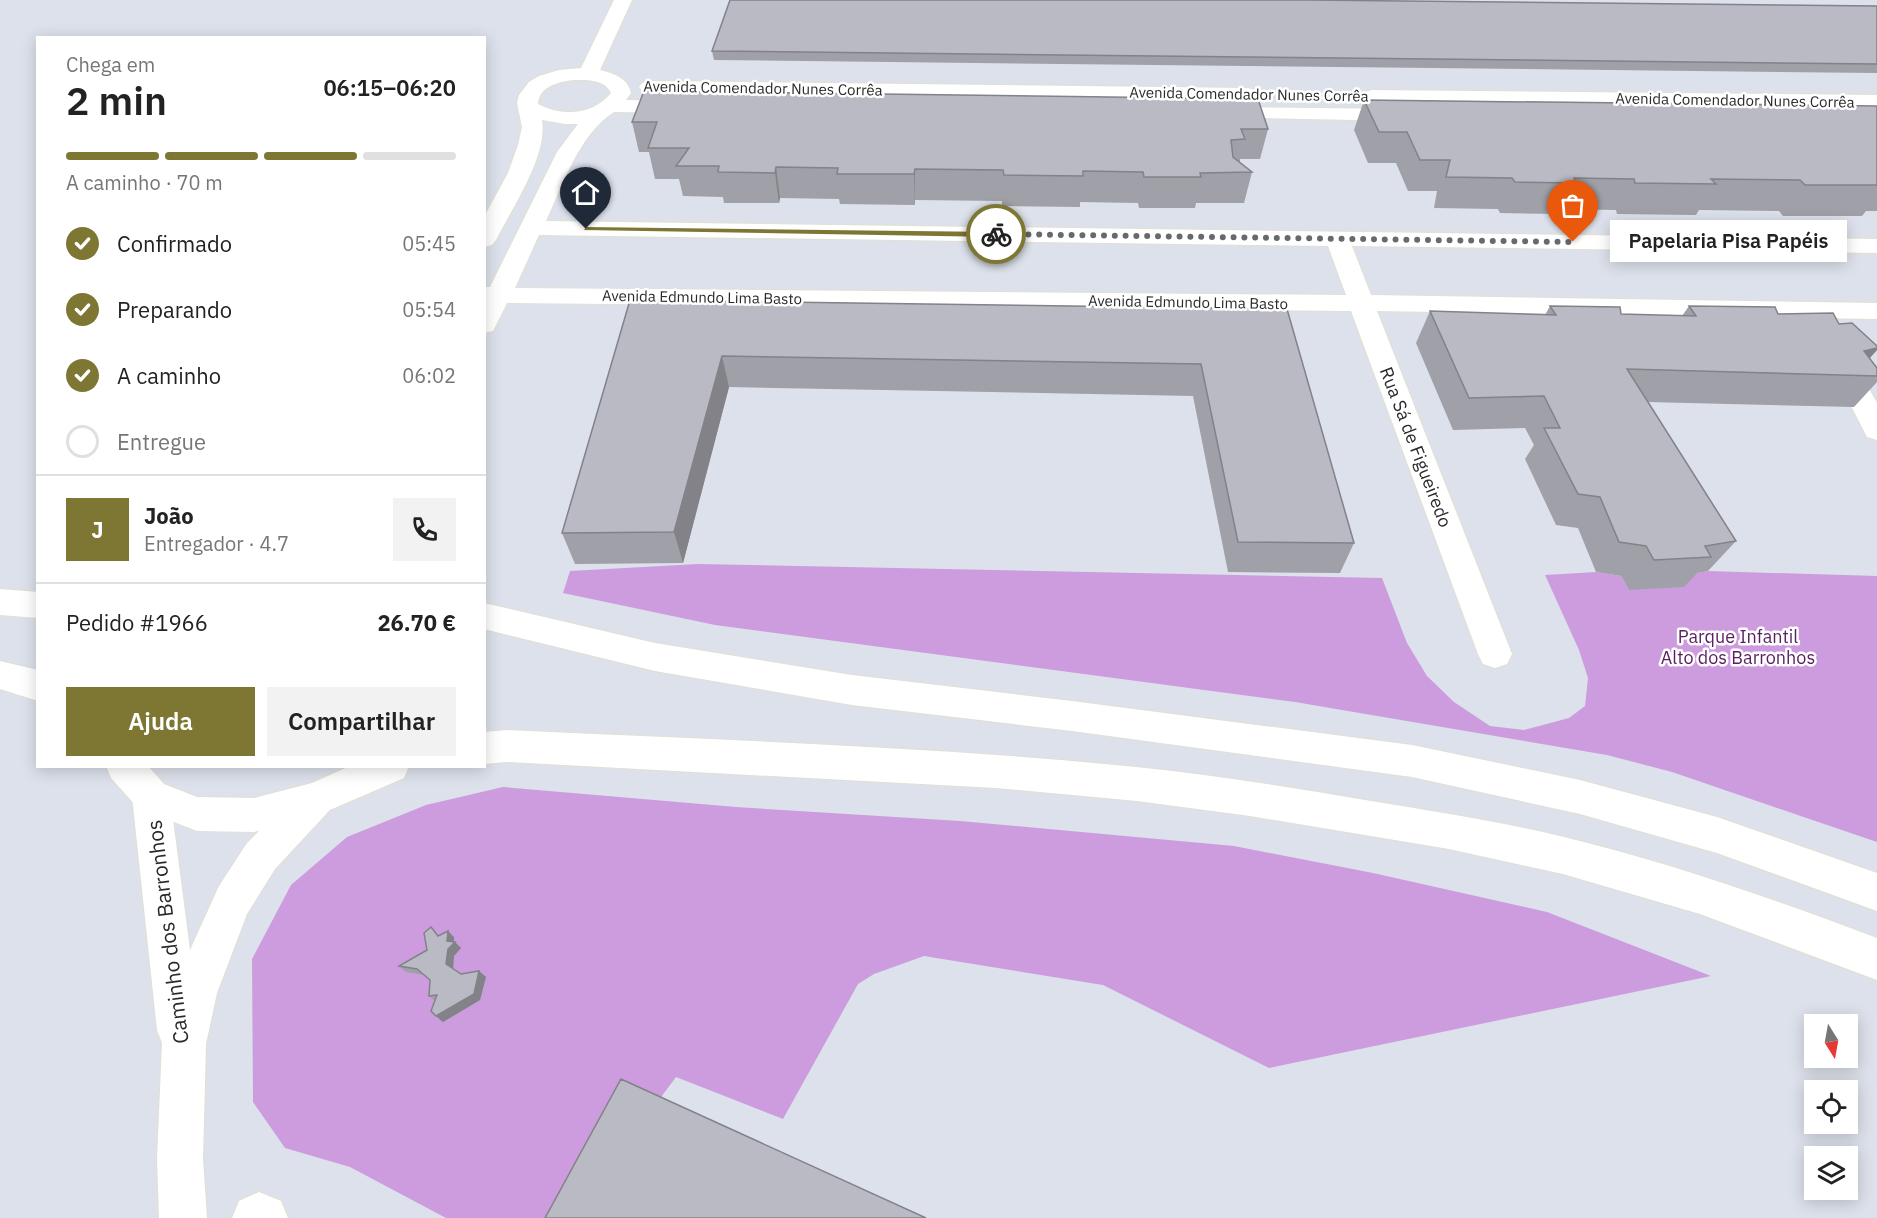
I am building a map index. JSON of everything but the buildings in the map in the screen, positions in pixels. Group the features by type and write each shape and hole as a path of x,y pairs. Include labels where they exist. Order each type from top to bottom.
{"street":[{"path":"588,74 624,0"},
{"path":"486,236 523,161 532,129 527,100 530,93 537,87 560,77 588,74 609,78 620,87 621,93 603,110 568,152 531,228 492,295 486,318"},
{"name":"Avenida Comendador Nunes Corrêa","path":"620,87 1877,101"},
{"name":"Avenida Comendador Nunes Corrêa","path":"529,107 549,116 564,118 603,110 710,108"},
{"name":"Avenida Comendador Nunes Corrêa","path":"734,108 1734,119"},
{"path":"531,228 1877,246"},
{"name":"Rua Sá de Figueiredo","path":"1337,239 1495,654"},
{"name":"Avenida Edmundo Lima Basto","path":"492,295 1361,303 1877,311"},
{"path":"1802,310 1841,361 1877,430"},
{"path":"0,602 36,605"},
{"path":"486,616 655,657 852,690 1072,716 1412,761 1592,800 1717,835 1877,892"},
{"path":"0,675 36,686"},
{"path":"486,748 507,746 976,771 1134,783 1238,795 1492,839 1590,862 1687,890 1781,921 1877,959"},
{"path":"126,768 151,796 197,814 254,815 316,800 379,770"},
{"name":"Caminho dos Barronhos","path":"151,796 183,1068"},
{"name":"Caminho dos Barronhos","path":"183,1218 180,1159 184,1044 196,993 212,947 233,900 261,856 316,800"},
{"path":"256,1218 260,1216 264,1218"}],"green space":[{"name":"Parque Infantil Alto dos Barronhos","path":"698,564 1382,578 1407,643 1427,676 1454,702 1490,726 1524,730 1569,718 1585,706 1588,678 1579,650 1545,575 1596,572 1621,576 1629,590 1678,576 1708,571 1877,576 1877,842 1672,772 1607,755 1295,702 715,625 563,593 570,571"},
{"path":"503,787 736,807 960,821 1234,846 1373,873 1547,912 1711,976 1269,1068 1103,985 924,956 874,974 858,984 783,1119 676,1077 571,1218 446,1218 350,1167 285,1148 253,1102 252,959 291,885 347,837 426,805"}],"way so far":[{"path":"996,234 1573,242"}],"place":[{"name":"Papelaria Pisa Papéis","path":"1573,242"}],"route":[{"path":"586,229 996,234"}]}
